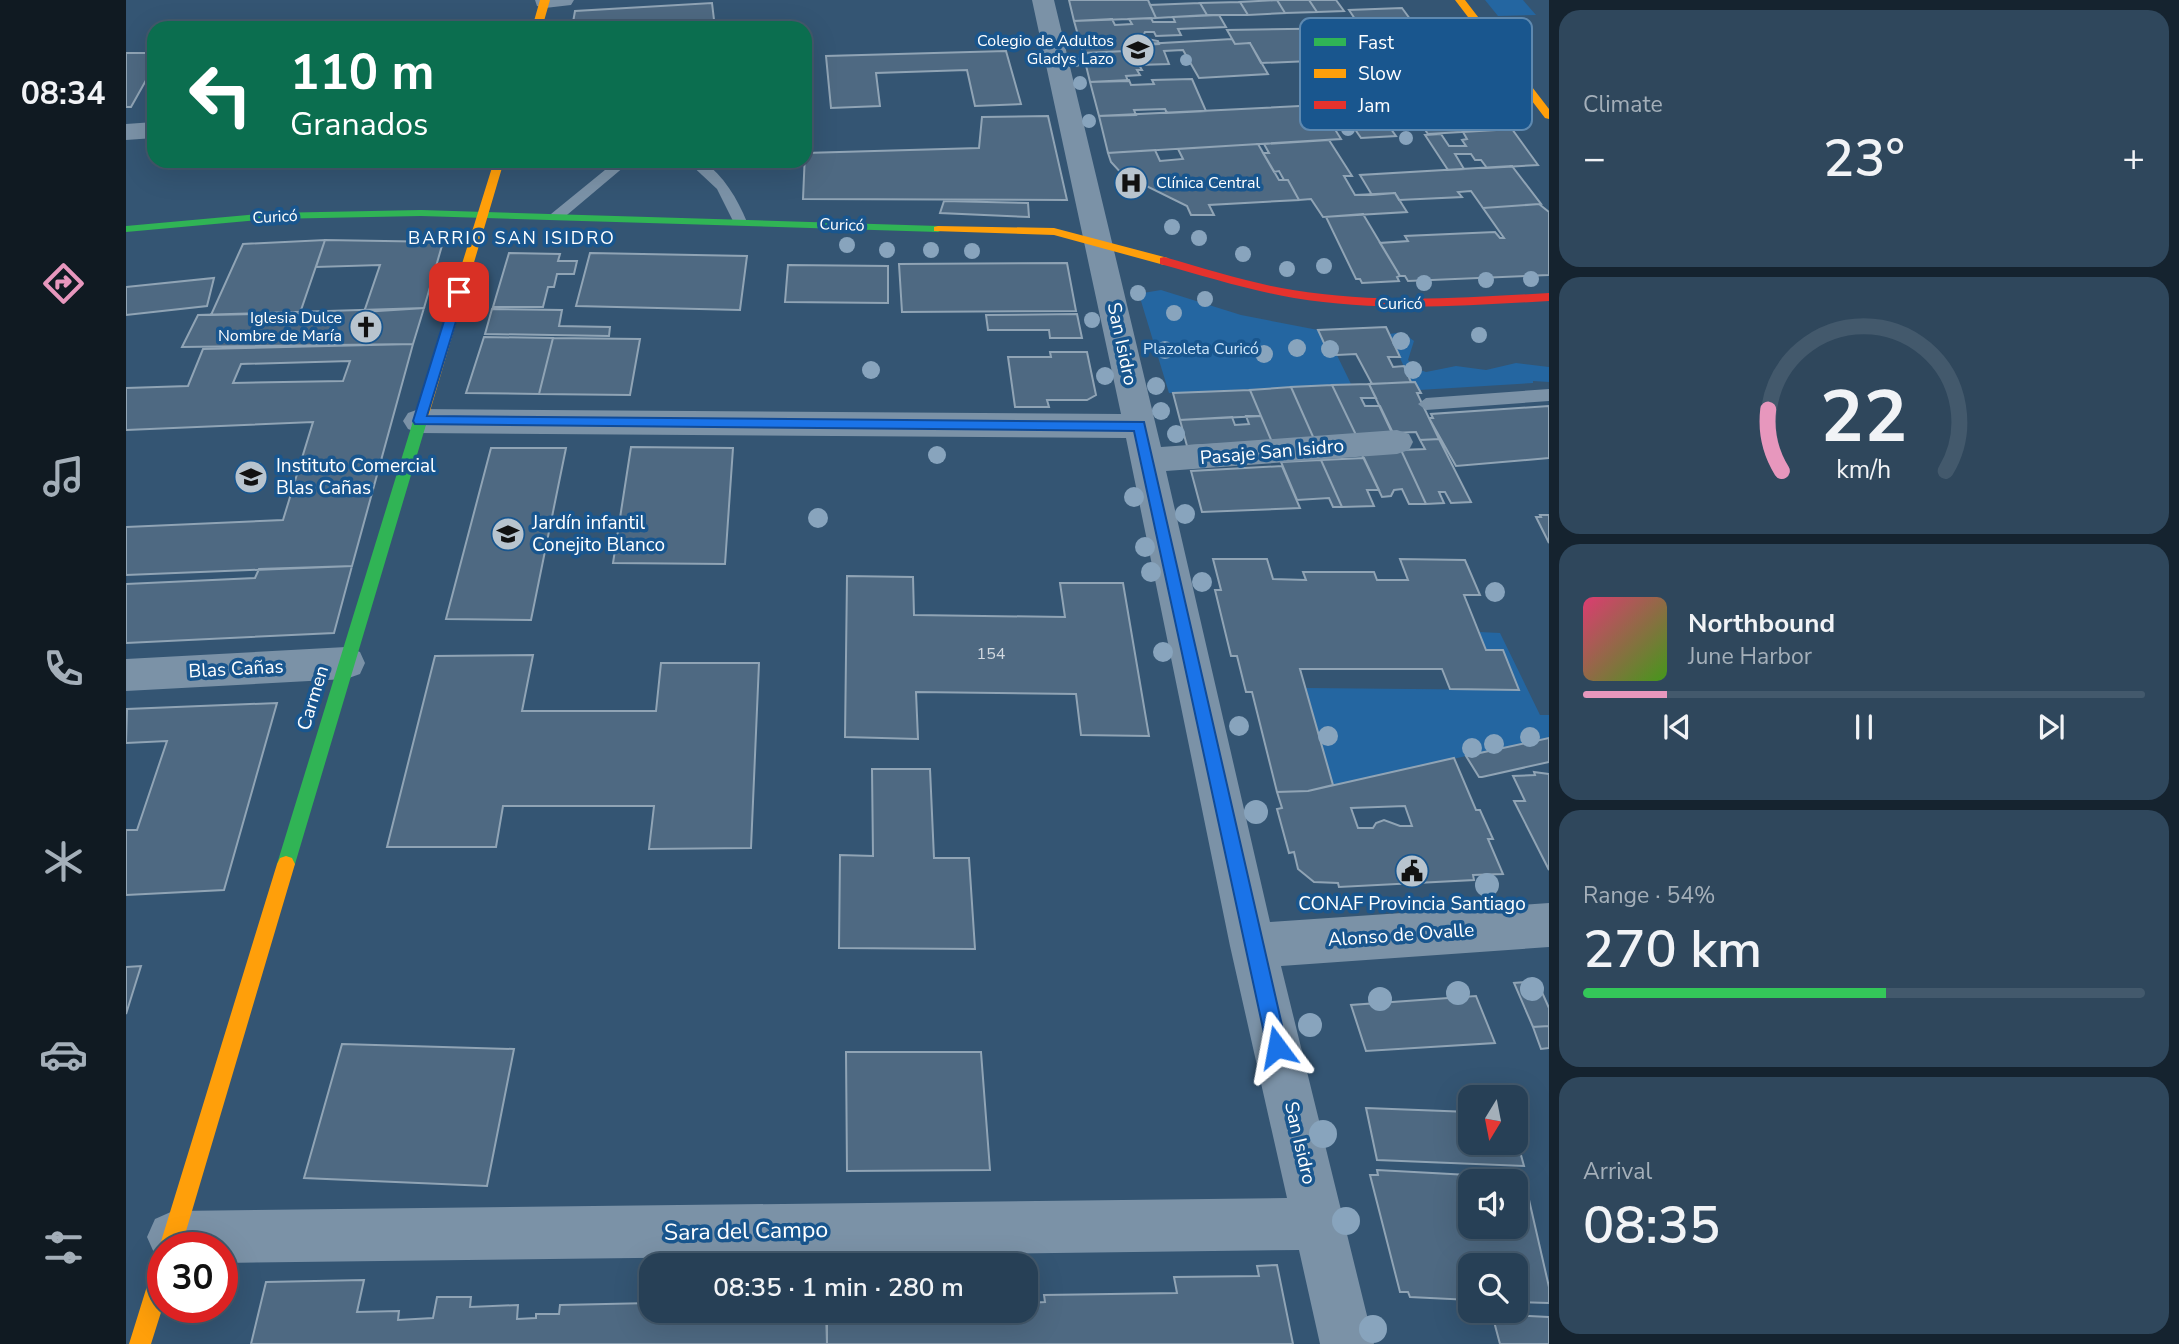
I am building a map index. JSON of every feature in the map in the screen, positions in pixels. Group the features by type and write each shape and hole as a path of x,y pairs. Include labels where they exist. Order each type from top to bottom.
{"main road":[{"path":"540,21 551,0"},
{"path":"1460,0 1474,18"},
{"path":"1532,94 1549,116"},
{"name":"Carmen","path":"174,1232 497,168"},
{"name":"Curicó","path":"126,229 271,216 483,214 1054,232 1099,240 1276,291 1363,303 1407,305 1549,297"},
{"path":"1107,277 1123,262 1154,256"},
{"name":"Carmen","path":"141,1344 147,1323"}],"street":[{"name":"San Isidro","path":"1043,0 1099,240 1253,946 1347,1344"},
{"path":"126,132 147,130"},
{"name":"Pasaje San Isidro","path":"419,421 1143,443 1396,442"},
{"name":"Blas Cañas","path":"126,675 346,663"},
{"name":"Alonso de Ovalle","path":"1253,946 1549,925"},
{"name":"Sara del Campo","path":"238,1250 1319,1224"}],"lane":[{"path":"556,217 617,168"},
{"path":"705,168 730,197 740,222"},
{"path":"1426,404 1549,395"}],"green space":[{"path":"1485,0 1523,0 1536,15 1498,16"},
{"name":"Plazoleta Curicó","path":"1161,290 1241,315 1318,330 1324,343 1331,343 1351,384 1169,393 1141,301 1143,293"},
{"path":"1403,333 1414,341 1408,360 1417,369 1426,372 1456,366 1486,370 1516,363 1549,367 1549,382 1419,390 1415,382 1411,382 1389,334"},
{"path":"1479,632 1500,633 1540,715 1549,715 1549,738 1333,785 1306,688 1519,690 1503,650 1486,650"}],"building":[{"path":"1069,0 1148,0 1156,18 1074,21"},
{"path":"1277,0 1285,13 1248,15 1240,2"},
{"path":"1277,0 1309,0 1317,12 1285,13"},
{"path":"1309,0 1336,0 1344,11 1317,12"},
{"path":"1240,2 1248,15 1207,15 1200,3"},
{"path":"712,3 714,21 573,21 575,11"},
{"path":"1200,3 1207,15 1156,18 1150,5"},
{"path":"1402,8 1409,18 1354,18 1349,10"},
{"path":"1219,15 1226,27 1178,29 1181,35 1156,36 1154,32 1145,32 1142,38 1158,41 1159,44 1123,46 1125,51 1083,53 1074,21 1112,19 1115,25 1132,24 1129,19 1151,18 1153,22 1175,22 1173,17"},
{"path":"1300,29 1300,61 1261,63 1250,43 1235,44 1227,30"},
{"path":"1232,39 1235,44 1250,43 1268,74 1199,78 1183,50 1164,51 1169,64 1139,65 1142,70 1137,70 1140,75 1126,76 1128,81 1090,82 1083,53 1147,50 1145,44"},
{"path":"1006,51 1021,104 975,106 967,70 876,73 880,106 831,108 826,56"},
{"path":"126,53 147,53 147,78 131,107 126,107"},
{"path":"1192,79 1206,111 1167,113 1165,109 1134,110 1136,115 1099,116 1090,82 1129,80 1131,85 1154,84 1152,80"},
{"path":"1300,106 1300,130 1335,130 1341,139 1108,153 1099,116"},
{"path":"1048,116 1067,200 803,199 804,168 812,168 812,153 979,148 982,117"},
{"path":"1356,130 1392,130 1396,136 1361,138"},
{"path":"1425,130 1495,130 1428,134"},
{"path":"1513,130 1538,165 1487,168 1471,154 1455,154 1464,169 1448,170 1425,135 1441,134 1449,146 1466,146 1462,140 1467,139 1463,132"},
{"path":"1329,140 1352,176 1344,176 1355,195 1395,193 1407,212 1323,217 1311,199 1299,200 1288,180 1284,180 1279,171 1274,172 1263,153 1269,153 1264,144"},
{"path":"1258,144 1279,180 1288,180 1299,200 1209,205 1214,215 1191,215 1187,206 1122,174 1111,162 1108,153 1155,150 1160,161 1183,159 1178,149"},
{"path":"1512,166 1541,204 1483,208 1471,191 1458,192 1462,197 1399,200 1395,193 1372,195 1360,175"},
{"path":"944,201 1028,203 1029,217 940,213"},
{"path":"1539,204 1549,212 1549,275 1408,281 1405,276 1400,276 1380,243 1408,241 1405,236 1495,232 1500,238 1504,238 1483,208"},
{"path":"1363,214 1400,276 1397,277 1399,281 1362,283 1360,279 1356,279 1326,217"},
{"path":"325,240 300,313 211,315 243,244"},
{"path":"325,240 443,242 424,308 364,312 380,265 316,267"},
{"path":"509,253 560,254 558,261 577,261 574,274 557,274 554,287 548,287 543,307 493,307"},
{"path":"590,253 747,256 740,310 576,306"},
{"path":"1067,263 1076,311 902,312 899,264"},
{"path":"788,265 888,266 888,303 785,302"},
{"path":"214,278 207,306 126,315 126,287"},
{"path":"424,308 413,344 182,347 198,315"},
{"path":"492,309 562,310 559,326 610,327 609,336 485,334"},
{"path":"1077,314 1082,338 1050,338 1049,330 988,330 986,315"},
{"path":"1386,327 1400,357 1388,357 1393,367 1404,366 1411,382 1372,384 1356,354 1337,355 1331,343 1324,343 1318,330"},
{"path":"484,337 553,338 539,394 466,393"},
{"path":"553,338 640,339 630,395 539,394"},
{"path":"413,344 352,566 126,575 126,527 283,520 313,422 126,430 126,388 188,386 203,349","holes":["350,361 343,381 233,383 241,364"]},
{"path":"1050,352 1087,352 1096,395 1087,400 1047,400 1049,407 1015,407 1008,357 1051,357"},
{"path":"1415,382 1421,393 1417,393 1439,439 1420,440 1416,432 1392,433 1369,384"},
{"path":"1369,384 1376,398 1361,398 1365,406 1380,406 1394,435 1357,437 1332,385"},
{"path":"1332,385 1357,437 1314,439 1291,387"},
{"path":"1291,387 1314,439 1272,442 1250,390"},
{"path":"1250,390 1261,416 1180,420 1173,393"},
{"path":"1549,406 1549,458 1456,466 1429,418 1433,418 1431,414"},
{"path":"1246,416 1261,416 1272,442 1187,446 1180,420 1232,417 1235,425 1249,424"},
{"path":"1439,439 1471,502 1451,503 1445,492 1439,492 1444,503 1426,504 1401,450 1425,449 1420,440"},
{"path":"631,447 733,448 725,564 613,563"},
{"name":"Jardín infantil Conejito Blanco","path":"491,448 566,448 531,620 446,619"},
{"path":"1401,450 1426,504 1409,504 1402,489 1394,490 1391,496 1382,497 1361,453"},
{"path":"1364,458 1379,490 1367,490 1374,506 1342,507 1321,460"},
{"path":"1321,460 1342,507 1333,507 1329,498 1297,500 1281,462"},
{"path":"1282,466 1300,508 1202,512 1191,471"},
{"path":"1540,515 1549,515 1549,543 1536,517 1541,517"},
{"path":"1213,559 1267,559 1273,579 1306,580 1303,572 1374,572 1377,580 1408,580 1400,559 1465,560 1480,595 1464,595 1486,650 1503,650 1519,690 1450,689 1442,669 1300,669 1333,785 1308,791 1277,792 1252,692 1246,692 1237,656 1231,656 1215,590 1221,590"},
{"path":"352,566 334,633 126,643 126,584 255,578 259,569"},
{"path":"847,576 913,577 914,615 1065,617 1060,583 1123,583 1149,736 1081,735 1076,694 916,692 918,739 845,737"},
{"path":"533,655 522,711 656,711 661,663 759,663 751,848 649,849 654,806 503,806 496,847 387,847 435,656"},
{"path":"277,703 224,890 126,895 126,830 137,830 167,741 126,743 127,709"},
{"path":"1549,738 1549,762 1482,777 1479,777 1466,756"},
{"path":"1454,758 1476,810 1480,810 1493,839 1488,839 1503,874 1473,875 1474,880 1339,887 1338,883 1314,882 1298,869 1294,852 1289,853 1277,809 1282,808 1277,792 1308,791","holes":["1405,806 1412,826 1400,826 1384,820 1376,823 1373,828 1358,828 1351,808"]},
{"path":"872,769 930,769 934,858 969,858 975,949 839,948 840,855 873,856"},
{"path":"1534,772 1549,774 1549,870 1514,801 1525,801 1513,776 1535,775"},
{"path":"141,966 126,1014 126,967"},
{"path":"1537,981 1549,1008 1549,1026 1533,1027 1514,983"},
{"path":"1476,996 1495,1043 1366,1051 1351,1005"},
{"path":"1549,1026 1549,1048 1541,1049 1533,1027"},
{"path":"342,1044 514,1049 487,1186 304,1178"},
{"path":"846,1052 981,1052 990,1170 847,1171"},
{"path":"1366,1108 1458,1112 1458,1155 1521,1155 1524,1166 1377,1160"},
{"path":"1377,1170 1458,1174 1458,1239 1528,1239 1528,1195 1549,1287 1549,1303 1528,1302 1528,1253 1458,1253 1458,1299 1410,1297 1408,1292 1400,1292 1370,1175 1378,1175"},
{"path":"1277,1265 1293,1344 827,1344 827,1323 1038,1323 1038,1302 1045,1302 1044,1295 1177,1293 1174,1277 1259,1276 1257,1266"},
{"path":"364,1280 357,1312 399,1311 398,1320 433,1318 437,1297 471,1297 470,1307 518,1305 517,1319 536,1318 536,1314 559,1314 560,1305 639,1303 639,1323 826,1323 827,1344 251,1344 266,1282"},
{"path":"1528,1316 1549,1317 1549,1344 1500,1344 1494,1323 1528,1323"}],"traffic: fast":[{"path":"126,229 271,216 421,213 938,229"},
{"path":"286,864 421,418"}],"traffic: slow":[{"path":"539,21 545,0"},
{"path":"1460,0 1474,18"},
{"path":"1532,94 1549,116"},
{"path":"421,418 497,168"},
{"path":"938,229 1054,232 1164,261"},
{"path":"175,1232 286,864"},
{"path":"140,1344 147,1321"}],"traffic: jam":[{"path":"1164,261 1276,291 1344,300 1432,303 1549,297"}],"place":[{"name":"Colegio de Adultos Gladys Lazo","path":"1138,50"},
{"name":"Clínica Central","path":"1131,183"},
{"name":"Iglesia Dulce Nombre de María","path":"366,327"},
{"name":"Instituto Comercial Blas Cañas","path":"251,477"},
{"name":"Jardín infantil Conejito Blanco","path":"508,534"},
{"name":"CONAF Provincia Santiago","path":"1412,871"}],"district":[{"name":"BARRIO SAN ISIDRO","path":"512,238"}],"route":[{"path":"459,292 419,421 1139,426 1277,1047"}]}
